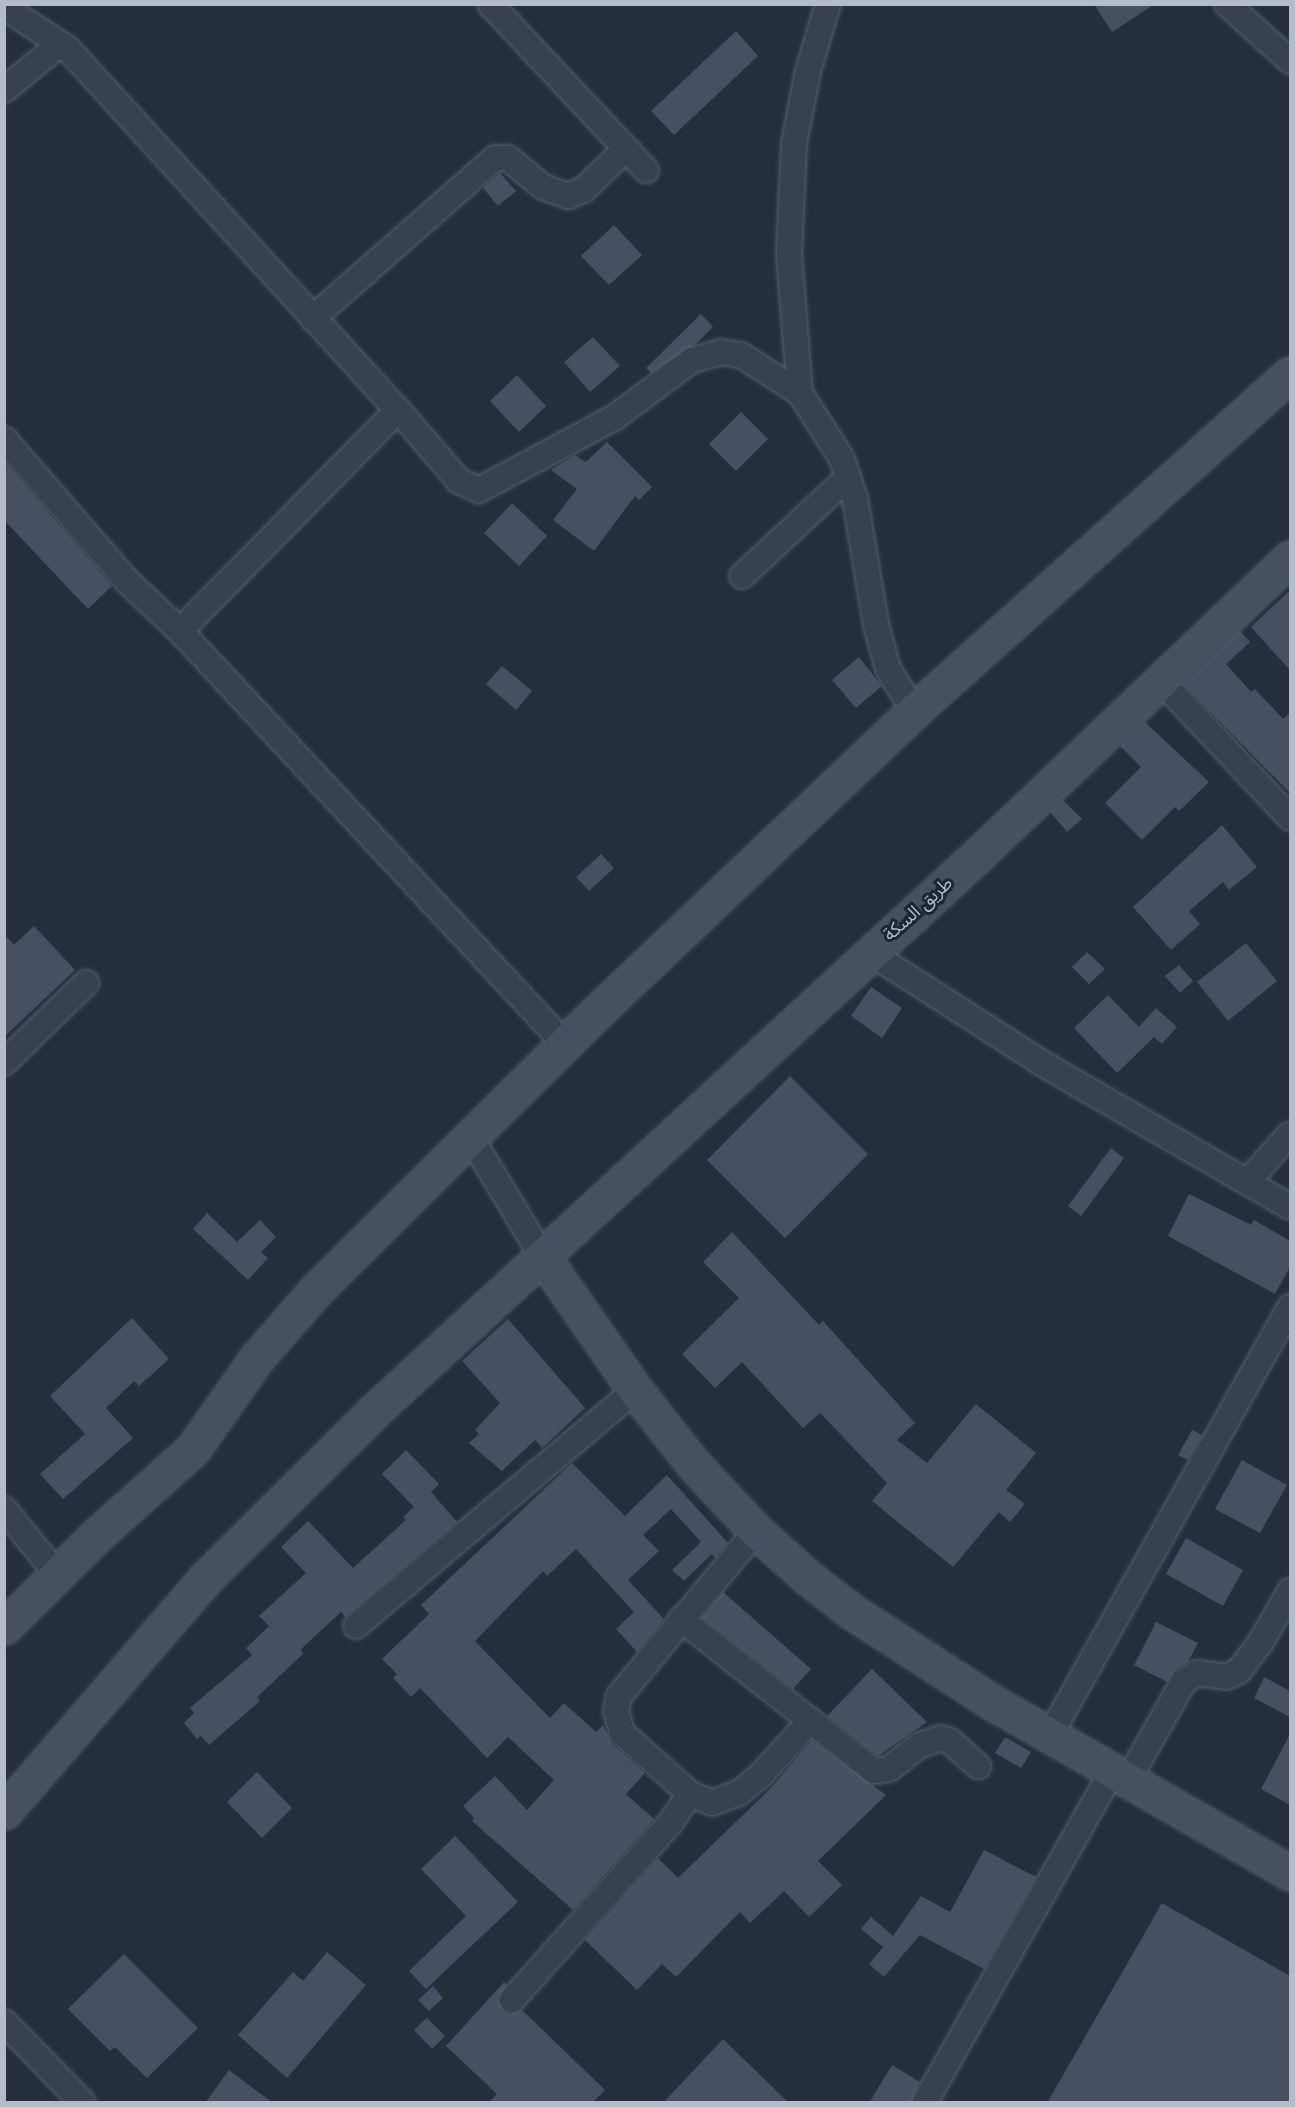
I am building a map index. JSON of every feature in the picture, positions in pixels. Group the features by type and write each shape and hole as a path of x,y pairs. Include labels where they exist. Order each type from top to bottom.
{"main road":[{"path":"4,1627 57,1574 193,1449 255,1359 317,1289 564,1044 914,711 1290,374"},
{"name":"طريق السكة","path":"4,1812 207,1577 372,1413 544,1259 869,952 1163,682 1290,558"},
{"path":"544,1259 635,1390 694,1465 756,1531 851,1611 1050,1735 1290,1873"}],"street":[{"path":"490,4 646,170"},
{"path":"800,393 789,254 794,144 808,71 828,4"},
{"path":"1227,4 1290,61"},
{"path":"4,6 60,44 398,410 459,481 479,490 615,417 692,360 721,352 741,355 800,393 826,429 848,477 861,524 876,625 888,669 914,711"},
{"path":"4,90 60,44"},
{"path":"313,318 495,158 508,158 543,187 568,196 583,190 626,149"},
{"path":"180,631 398,410"},
{"path":"4,439 126,580 180,631 564,1044"},
{"path":"742,576 848,477"},
{"path":"1163,682 1290,818"},
{"path":"869,952 1046,1065 1290,1207"},
{"path":"4,1063 86,983"},
{"path":"1247,1182 1290,1134"},
{"path":"471,1138 544,1259"},
{"path":"1050,1735 1290,1307"},
{"path":"356,1626 635,1390"},
{"path":"4,1509 57,1574"},
{"path":"756,1531 630,1679 619,1695 616,1712 622,1733 690,1794 712,1803 740,1792 761,1775 811,1720"},
{"path":"926,2103 1120,1775 1184,1681 1198,1673 1226,1677 1239,1671 1290,1591"},
{"path":"681,1619 874,1771 889,1769 920,1745 941,1738 950,1741 978,1766"},
{"path":"512,2000 671,1822 690,1794"},
{"path":"4,2022 82,2103"}],"building":[{"path":"1094,4 1155,4 1112,32"},
{"path":"736,31 758,56 674,135 651,111"},
{"path":"500,173 516,191 498,206 483,188"},
{"path":"614,225 642,255 609,285 581,256"},
{"path":"701,314 713,327 696,344 651,373 646,368"},
{"path":"593,337 620,366 590,392 564,362"},
{"path":"517,375 546,406 519,432 490,401"},
{"path":"741,412 768,439 736,471 709,444"},
{"path":"607,442 652,487 639,500 635,496 594,551 553,520 577,489 551,470 575,455 586,462"},
{"path":"4,461 112,586 88,609 4,520"},
{"path":"512,503 547,536 519,566 484,533"},
{"path":"1290,590 1290,670 1251,627"},
{"path":"1240,631 1250,642 1226,664 1251,692 1255,689 1283,719 1290,712 1290,793 1184,685"},
{"path":"859,657 882,686 856,708 832,680"},
{"path":"502,666 532,691 516,710 486,684"},
{"path":"1145,722 1209,782 1179,811 1175,807 1142,840 1105,803 1141,767 1120,746"},
{"path":"1063,800 1082,819 1067,832 1050,812"},
{"path":"1222,825 1257,867 1229,890 1223,882 1189,911 1200,924 1171,950 1133,907"},
{"path":"601,854 614,868 589,891 576,877"},
{"path":"34,926 75,970 4,1037 4,934 14,945"},
{"path":"1246,943 1277,981 1228,1021 1197,982"},
{"path":"1087,952 1105,969 1089,984 1072,967"},
{"path":"1179,965 1193,981 1180,993 1165,976"},
{"path":"871,987 902,1008 882,1038 851,1016"},
{"path":"1108,995 1139,1027 1156,1008 1177,1027 1162,1044 1154,1037 1117,1073 1074,1028"},
{"path":"790,1076 868,1154 785,1238 707,1160"},
{"path":"1111,1148 1124,1158 1081,1216 1068,1206"},
{"path":"1189,1194 1251,1225 1254,1220 1290,1241 1290,1267 1275,1294 1168,1236"},
{"path":"207,1213 237,1242 260,1220 276,1237 261,1252 268,1258 248,1280 193,1229"},
{"path":"732,1232 819,1325 823,1321 915,1423 897,1440 927,1463 976,1404 1036,1453 1006,1490 1025,1504 1010,1522 999,1512 953,1567 872,1501 887,1483 820,1413 803,1428 742,1362 715,1388 682,1354 739,1298 703,1262"},
{"path":"132,1318 169,1359 139,1386 134,1381 106,1408 133,1438 63,1499 40,1474 85,1434 50,1396"},
{"path":"508,1319 585,1408 542,1448 535,1440 502,1471 469,1443 479,1434 475,1430 500,1403 462,1361"},
{"path":"1192,1430 1202,1435 1188,1460 1178,1455"},
{"path":"406,1450 439,1484 431,1492 457,1522 345,1617 341,1612 301,1649 303,1654 257,1697 260,1701 209,1745 201,1736 197,1739 184,1723 194,1713 190,1708 252,1655 246,1648 269,1626 259,1616 306,1573 281,1547 308,1521 353,1568 406,1520 403,1517 414,1507 382,1474"},
{"path":"1242,1460 1287,1485 1260,1533 1215,1509"},
{"path":"572,1463 625,1516 667,1475 728,1543 715,1558 712,1554 684,1581 672,1570 701,1542 671,1509 643,1535 659,1551 628,1580 664,1619 637,1652 616,1629 634,1612 576,1549 547,1576 543,1571 475,1641 550,1718 564,1703 596,1732 603,1725 612,1744 645,1773 626,1794 654,1819 573,1910 472,1821 474,1818 463,1806 495,1776 527,1810 554,1780 508,1737 487,1758 420,1688 411,1697 393,1678 397,1674 382,1659 429,1614 421,1605"},
{"path":"1186,1538 1243,1570 1223,1606 1166,1574"},
{"path":"723,1592 811,1669 793,1689 702,1618"},
{"path":"1156,1622 1198,1643 1188,1662 1176,1669 1167,1682 1134,1665"},
{"path":"872,1669 927,1722 878,1756 827,1716"},
{"path":"1264,1677 1290,1691 1290,1717 1254,1698"},
{"path":"1290,1734 1290,1805 1261,1789"},
{"path":"1005,1737 1031,1752 1021,1768 995,1753"},
{"path":"812,1740 886,1795 818,1861 842,1885 809,1917 784,1891 750,1923 740,1912 676,1977 662,1964 637,1990 585,1940 658,1858 678,1878 770,1789"},
{"path":"257,1772 292,1808 262,1838 227,1802"},
{"path":"455,1836 518,1902 426,1989 409,1971 466,1916 421,1869"},
{"path":"984,1850 1036,1877 984,1969 920,1935 884,1977 869,1964 883,1947 861,1929 871,1917 893,1936 921,1896 950,1912"},
{"path":"1162,1903 1290,1976 1290,2103 1047,2103"},
{"path":"327,1952 366,1985 287,2078 238,2035 293,1972 303,1981"},
{"path":"124,1954 198,2028 147,2078 115,2047 110,2051 68,2009"},
{"path":"504,1982 507,1985 498,1998 502,2010 510,2014 522,2010 605,2090 592,2103 488,2103 497,2094 446,2046"},
{"path":"433,1986 443,1998 429,2011 418,2000"},
{"path":"427,2018 445,2036 432,2049 414,2030"},
{"path":"723,2039 789,2103 663,2103"},
{"path":"892,2065 920,2082 911,2103 869,2103"},
{"path":"229,2070 273,2103 205,2103"}]}
